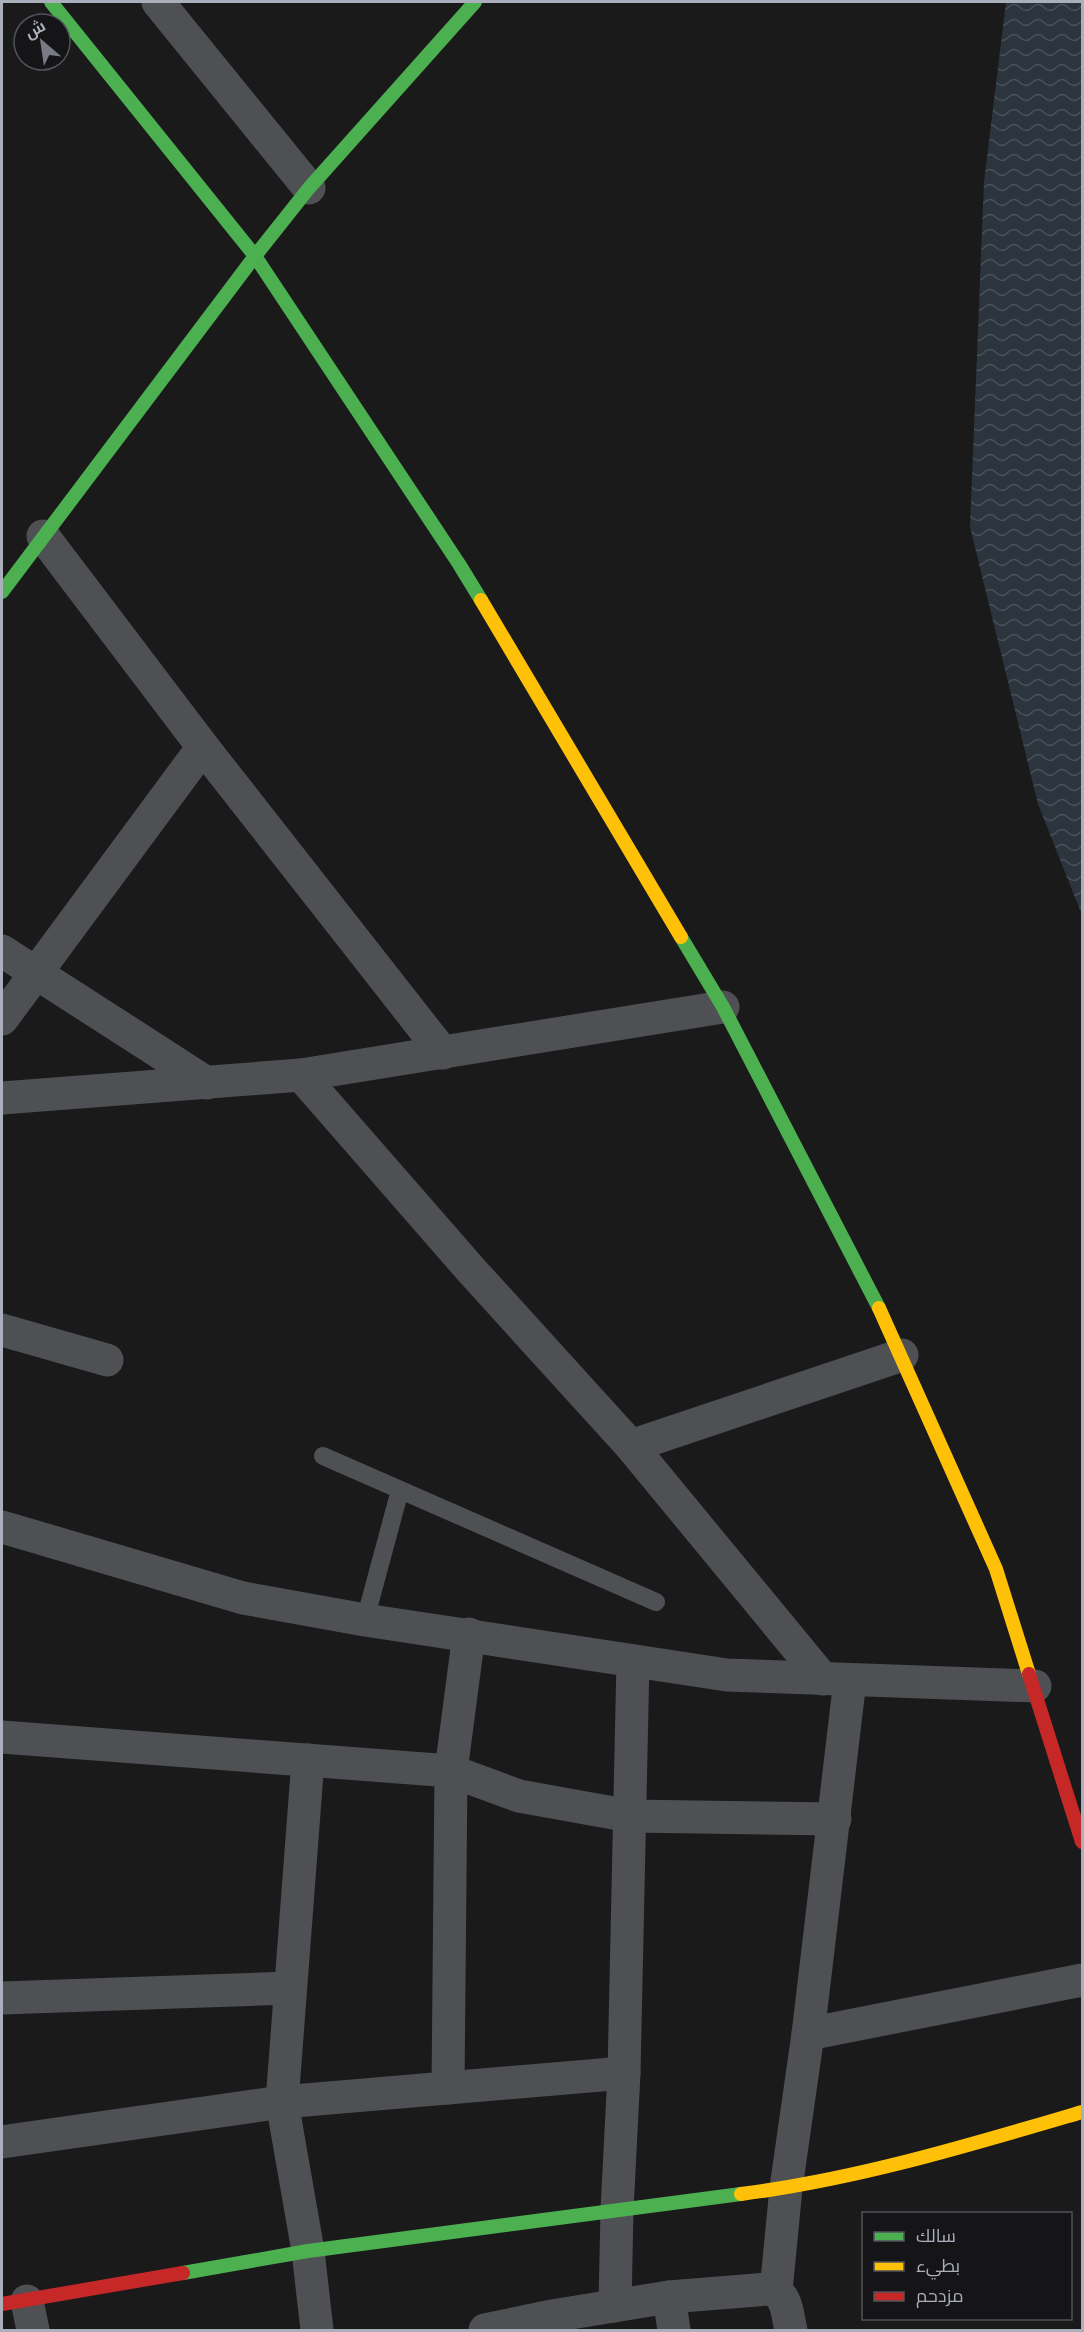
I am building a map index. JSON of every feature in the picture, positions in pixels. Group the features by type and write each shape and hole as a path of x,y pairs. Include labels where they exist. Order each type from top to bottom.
{"street":[{"path":"51,2 255,256 459,564 723,1007 902,1355 996,1569 1083,1842"},
{"path":"158,2 309,188"},
{"path":"2,592 255,256 309,188 475,2"},
{"path":"43,536 203,747 443,1053"},
{"path":"2,1019 203,747"},
{"path":"2,951 207,1083"},
{"path":"2,1098 301,1075 723,1007"},
{"path":"301,1075 472,1271 631,1446 836,1679 835,1819 786,2188 776,2291"},
{"path":"2,1330 107,1360"},
{"path":"631,1446 902,1355"},
{"path":"2,1527 243,1598 364,1620 469,1634 727,1675 1035,1686"},
{"path":"448,2088 452,1771 469,1634"},
{"path":"615,2306 624,2073 633,1661"},
{"path":"2,1737 452,1771 519,1796 630,1816 835,1819"},
{"path":"308,1760 282,2102 308,2251 317,2331"},
{"path":"808,2034 1083,1980"},
{"path":"2,1998 290,1988"},
{"path":"2,2142 282,2102 624,2073"},
{"path":"21,2312 308,2251 786,2188 941,2154 1083,2112"},
{"path":"485,2331 554,2324 615,2306 669,2297 769,2289 783,2297 791,2331"},
{"path":"669,2297 674,2331"}],"lane":[{"path":"323,1456 656,1602"},
{"path":"364,1620 400,1490"}],"water":[{"path":"1006,2 1082,2 1082,915 1038,804 970,527 984,182"}],"traffic: fast":[{"path":"51,2 255,256 481,600"},
{"path":"2,592 255,256 309,188 475,2"},
{"path":"681,937 723,1007 879,1308"},
{"path":"183,2273 308,2251 741,2194"}],"traffic: slow":[{"path":"481,600 681,937"},
{"path":"879,1308 996,1569 1029,1674"},
{"path":"741,2194 785,2188 871,2170 1082,2112"}],"traffic: jam":[{"path":"1029,1674 1082,1842"},
{"path":"2,2304 183,2273"}]}
